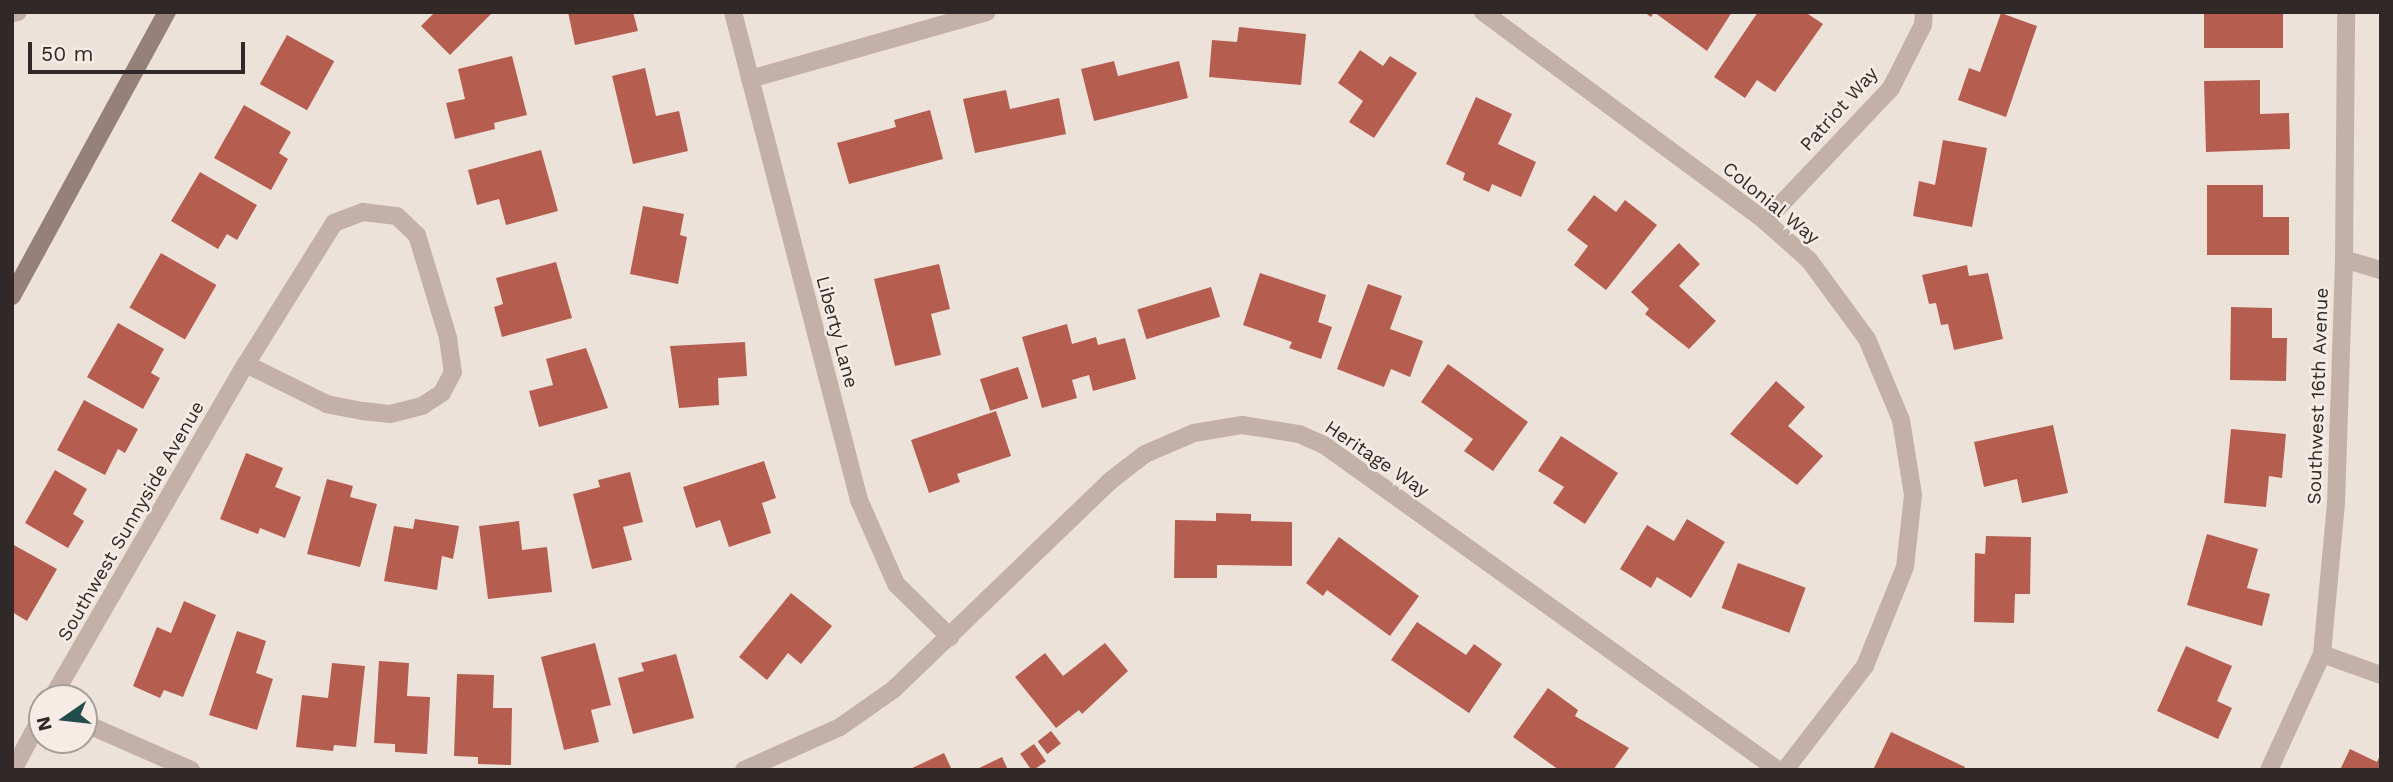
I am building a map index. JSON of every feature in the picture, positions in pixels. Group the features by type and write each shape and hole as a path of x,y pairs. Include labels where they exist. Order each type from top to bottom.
{"street":[{"path":"12,13 18,12"},
{"path":"12,296 167,12"},
{"name":"Liberty Lane","path":"733,12 859,500 896,584 950,637"},
{"path":"750,79 987,12"},
{"name":"Colonial Way","path":"1483,12 1765,221 1809,260 1867,339 1901,420 1913,495 1905,567 1865,666 1785,770"},
{"name":"Patriot Way","path":"1765,221 1891,88 1923,25 1924,12"},
{"name":"Southwest 16th Avenue","path":"2269,770 2322,654 2336,503 2344,259 2346,12"},
{"name":"Southwest Sunnyside Avenue","path":"60,684 246,364 334,223 363,212 397,216 417,235 448,338 453,372 442,393 422,406 390,414 362,411 327,404 246,364"},
{"path":"2344,259 2381,270"},
{"name":"Heritage Way","path":"744,770 840,727 894,689 1101,489 1144,454 1194,433 1242,425 1299,434 1324,445 1778,770"},
{"path":"2322,654 2381,675"},
{"path":"98,729 191,770"},
{"path":"13,770 28,742"}],"building":[{"path":"435,12 493,12 450,55 421,26"},
{"path":"568,12 633,12 638,31 575,45"},
{"path":"1654,12 1732,12 1707,51"},
{"path":"1758,12 1805,12 1823,24 1775,92 1757,80 1745,98 1714,77"},
{"path":"2204,12 2283,12 2283,48 2204,48"},
{"path":"2001,13 2037,26 2006,117 1958,100 1969,68 1980,72"},
{"path":"1239,27 1306,34 1301,85 1209,77 1212,40 1237,42"},
{"path":"287,35 334,61 307,110 260,84"},
{"path":"1360,50 1383,66 1390,56 1417,73 1374,138 1349,122 1363,101 1338,83"},
{"path":"512,56 527,115 494,123 495,129 455,139 446,103 465,99 458,69"},
{"path":"1114,61 1118,76 1179,61 1188,98 1094,121 1081,69"},
{"path":"645,68 656,116 679,111 688,151 633,164 612,76"},
{"path":"2260,80 2260,114 2289,113 2290,149 2206,152 2204,81"},
{"path":"1006,90 1010,109 1059,98 1066,134 975,153 963,99"},
{"path":"1476,97 1512,114 1498,144 1536,162 1521,197 1492,184 1489,192 1463,180 1465,173 1446,164"},
{"path":"244,105 291,132 279,153 288,159 271,190 214,158"},
{"path":"930,110 943,159 849,184 837,143 896,127 894,120"},
{"path":"1943,140 1987,148 1972,227 1913,216 1919,181 1935,185"},
{"path":"541,150 558,211 506,225 499,199 477,205 468,170"},
{"path":"200,172 257,205 237,240 227,234 218,249 171,221"},
{"path":"2207,185 2263,185 2263,217 2289,217 2289,255 2207,255"},
{"path":"1594,195 1616,212 1625,200 1657,225 1606,290 1574,265 1588,246 1567,230"},
{"path":"643,206 684,214 680,235 687,237 678,284 630,274"},
{"path":"1679,243 1700,264 1679,286 1716,321 1689,349 1645,314 1649,309 1631,292"},
{"path":"161,253 216,285 185,340 130,308"},
{"path":"556,262 572,318 502,337 494,307 503,304 496,278"},
{"path":"939,264 950,309 931,314 941,355 895,366 874,279"},
{"path":"1967,265 1969,276 1988,273 2003,339 1954,350 1948,324 1941,325 1936,303 1929,304 1922,275"},
{"path":"1260,273 1326,295 1318,322 1332,327 1321,359 1289,348 1292,342 1243,325"},
{"path":"1368,284 1402,296 1390,329 1423,341 1410,377 1391,369 1384,387 1337,369"},
{"path":"1211,287 1220,317 1146,339 1137,310"},
{"path":"2231,307 2272,308 2272,338 2287,338 2286,381 2230,380"},
{"path":"118,323 164,349 151,373 160,378 143,409 87,377"},
{"path":"1067,324 1072,344 1096,337 1098,345 1125,338 1136,379 1093,391 1089,375 1072,380 1077,398 1042,408 1022,337"},
{"path":"745,342 747,376 718,378 719,405 679,408 670,346"},
{"path":"586,348 608,408 539,427 529,391 553,385 546,359"},
{"path":"1448,364 1528,422 1493,471 1464,451 1473,439 1421,402"},
{"path":"1018,367 1028,398 990,411 980,379"},
{"path":"1776,381 1805,407 1788,426 1823,456 1797,485 1730,434"},
{"path":"84,400 138,429 125,453 118,449 105,475 57,450"},
{"path":"996,411 1011,456 957,474 960,482 929,493 911,440"},
{"path":"2053,425 2068,493 2022,503 2017,479 1984,487 1974,442"},
{"path":"2231,429 2286,434 2282,478 2269,476 2266,507 2224,503"},
{"path":"1561,436 1618,473 1585,524 1553,503 1564,487 1538,471"},
{"path":"246,453 283,468 275,487 301,497 285,538 260,528 258,534 220,519"},
{"path":"764,461 776,498 762,503 771,533 729,547 720,520 696,528 683,487"},
{"path":"55,470 87,489 73,514 84,521 68,548 25,523"},
{"path":"630,472 643,522 623,527 632,560 592,569 573,494 600,487 598,480"},
{"path":"327,479 353,486 350,497 377,504 360,567 307,554"},
{"path":"1216,513 1251,514 1251,521 1292,522 1292,566 1217,565 1217,578 1174,578 1175,520 1216,521"},
{"path":"415,519 459,526 453,559 442,556 437,590 384,581 394,526 413,529"},
{"path":"1687,519 1725,542 1691,598 1657,577 1651,588 1620,569 1647,525 1674,541"},
{"path":"519,521 522,550 547,547 552,592 488,599 479,526"},
{"path":"2207,534 2258,549 2247,588 2270,594 2262,626 2187,605"},
{"path":"1986,536 2031,537 2030,594 2015,594 2014,623 1974,622 1975,553 1985,554"},
{"path":"1339,537 1419,596 1390,636 1327,590 1323,596 1306,583"},
{"path":"12,544 57,569 27,621 12,612"},
{"path":"1738,563 1806,588 1789,633 1722,608"},
{"path":"791,593 832,626 801,664 788,653 767,680 739,657"},
{"path":"184,601 216,615 183,697 164,690 160,698 133,686 157,627 171,633"},
{"path":"1417,622 1466,655 1474,644 1502,664 1469,713 1391,660"},
{"path":"237,631 266,641 256,673 273,679 257,730 209,715"},
{"path":"595,643 611,705 591,710 599,742 564,750 541,657"},
{"path":"1105,643 1128,671 1082,714 1079,710 1056,728 1015,677 1045,653 1063,676"},
{"path":"2186,646 2232,666 2217,701 2232,708 2218,739 2157,711"},
{"path":"676,654 694,718 633,734 618,678 644,671 641,663"},
{"path":"379,661 409,663 407,696 430,697 427,754 395,752 395,744 374,743"},
{"path":"332,663 365,666 356,747 334,745 333,751 296,747 302,695 328,698"},
{"path":"457,674 494,675 493,708 512,708 511,765 478,764 478,757 454,756"},
{"path":"1548,688 1578,710 1575,716 1629,748 1613,770 1559,770 1513,737"},
{"path":"1051,731 1061,744 1047,754 1038,741"},
{"path":"1891,732 1965,767 1963,770 1873,770"},
{"path":"1034,744 1046,761 1031,770 1020,754"},
{"path":"2350,749 2377,762 2381,753 2381,770 2340,770"},
{"path":"944,753 952,770 908,770"},
{"path":"1002,757 1008,770 975,770"}]}
